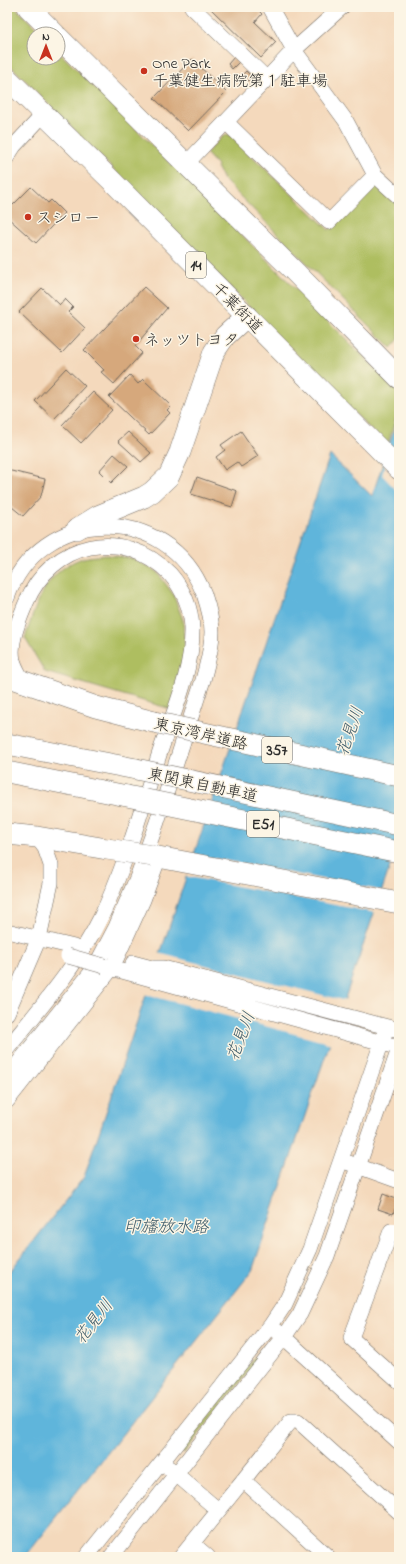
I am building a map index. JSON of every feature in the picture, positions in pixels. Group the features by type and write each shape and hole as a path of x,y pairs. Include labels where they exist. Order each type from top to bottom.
{"highway":[{"path":"32,9 48,26"},
{"path":"66,44 399,378"},
{"name":"千葉街道","path":"7,78 113,182 399,469"},
{"path":"77,529 98,516 144,498 168,476 180,452 214,352 225,336 247,316"},
{"name":"東京湾岸道路","path":"15,679 96,707 154,722 399,776"},
{"name":"東関東自動車道","path":"7,744 399,825"},
{"name":"東関東自動車道","path":"7,772 399,852"},
{"path":"7,782 54,789 84,788"},
{"path":"7,834 37,837 159,857 399,903"}],"street":[{"path":"192,7 267,79"},
{"path":"270,7 294,50 346,121 375,175 399,197"},
{"path":"186,164 294,50 342,7"},
{"path":"7,157 14,146 43,114"},
{"path":"226,122 329,222 375,175"},
{"path":"7,598 18,573 31,558 49,542 77,529 91,526 116,527 139,531 157,539 178,554 187,564 200,585 208,606 212,632 210,656 156,822 137,878 116,927 94,968 7,1077"},
{"path":"7,1049 66,974 80,952 101,917 121,869 189,659 192,628 187,603 176,581 166,570 152,559 142,553 126,547 107,545 91,547 74,552 61,559 49,568 35,584 25,604 15,636 12,654 15,679"},
{"path":"7,1012 37,943 51,883 51,865 45,848 37,837"},
{"path":"7,1101 111,962 144,900 159,857"},
{"path":"7,930 37,943 150,973 399,1048 328,1256 314,1288 300,1314 284,1337 111,1557"},
{"path":"7,941 37,943"},
{"path":"86,1557 271,1326 285,1304 310,1249 382,1042 393,1029 163,968 150,973"},
{"path":"340,1160 399,1181"},
{"path":"399,1232 391,1231 351,1338 399,1381"},
{"path":"271,1326 399,1442"},
{"path":"181,1557 291,1421 298,1421 399,1511"},
{"path":"162,1462 218,1510"},
{"path":"243,1480 328,1557"},
{"path":"192,1543 208,1557"}],"green space":[{"path":"7,7 15,7 34,26 26,26 26,66 66,66 66,59 399,392 399,408 387,446 7,62"},
{"path":"224,135 230,135 329,230 372,186 379,186 399,206 399,339 391,348 224,180 217,167 218,166 206,153"},
{"path":"108,555 134,559 157,572 173,594 183,620 185,651 171,709 45,672 25,638 43,591 58,573 68,565 80,559"},
{"path":"265,1346 267,1348 184,1453 182,1452 182,1449"}],"water":[{"name":"印旛放水路","path":"399,415 399,840 252,1271 25,1557 7,1557 7,1275 84,1177 330,455 372,496"}],"pier":[{"path":"390,447 399,457 399,493 382,475"},
{"path":"192,854 384,891 376,913 184,876"},
{"path":"158,953 346,1001 332,1044 144,994"}],"building":[{"path":"209,7 255,7 262,14 255,22 276,42 261,58"},
{"path":"234,57 239,62 232,69 228,64"},
{"path":"192,59 226,92 188,131 154,98"},
{"path":"246,71 252,77 248,81 242,75"},
{"path":"31,187 48,203 51,200 64,213 36,243 7,217 7,212 10,209 8,207 11,203 13,205"},
{"path":"144,287 167,308 135,346 142,353 114,384 101,372 104,370 84,350"},
{"path":"42,288 60,305 65,299 73,307 68,312 85,328 62,353 19,312"},
{"path":"66,368 85,386 54,419 35,401"},
{"path":"130,375 138,384 143,379 171,406 167,410 170,413 149,435 109,397"},
{"path":"93,392 112,410 81,443 62,425"},
{"path":"241,431 258,456 241,467 237,462 225,470 216,457 225,450 221,445"},
{"path":"128,432 151,453 141,462 118,441"},
{"path":"114,454 128,466 111,483 99,471"},
{"path":"7,470 45,479 41,496 23,516 7,505"},
{"path":"197,477 237,491 232,507 191,494"},
{"path":"383,1194 399,1200 397,1210 395,1209 393,1214 378,1209"}],"place":[{"name":"One Park 千葉健生病院第１駐車場","path":"144,71"},
{"name":"スシロー","path":"28,217"},
{"name":"ネッツトヨタ","path":"136,339"}],"water label":[{"name":"花見川","path":"349,731"},
{"name":"花見川","path":"240,1036"},
{"name":"花見川","path":"93,1321"}]}
